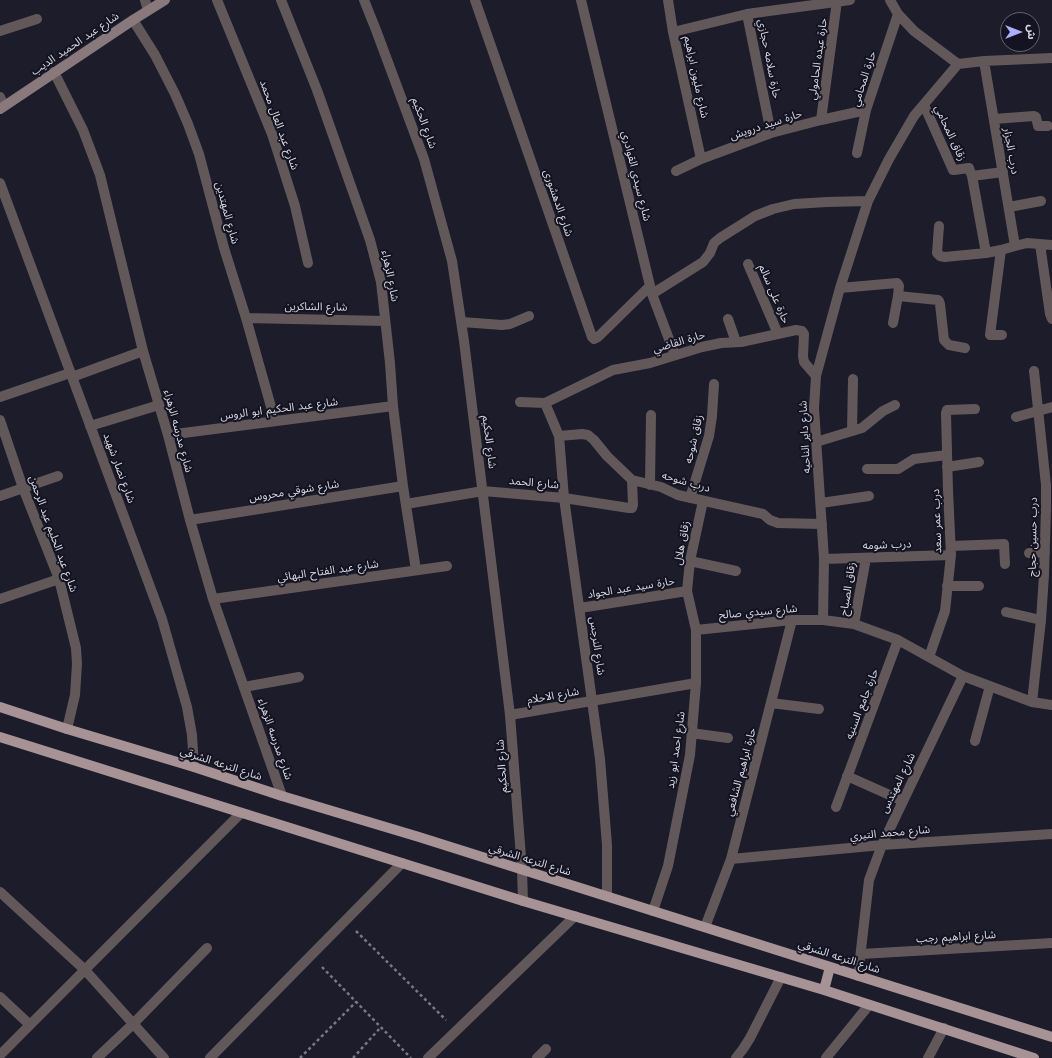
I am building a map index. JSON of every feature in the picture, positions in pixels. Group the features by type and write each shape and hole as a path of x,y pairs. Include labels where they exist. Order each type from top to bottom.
{"main road":[{"name":"شارع الترعه الشرقي","path":"0,707 282,796 419,837 1052,1037"},
{"path":"0,737 523,901 824,990 944,1028 1009,1054 1034,1058"},
{"path":"824,990 830,967"}],"street":[{"path":"145,0 148,10"},
{"name":"شارع عبد الحميد الديب","path":"1,104 54,72 164,0"},
{"name":"شارع عبد العال محمد","path":"217,0 272,134 295,206 308,263"},
{"name":"شارع الزهراء","path":"281,0 317,90 370,240 381,282 393,406 403,486 416,570"},
{"name":"شارع الحكيم","path":"364,0 424,160 452,261 462,322 510,715 523,901"},
{"name":"شارع الدهشورى","path":"475,0 592,337 594,339 598,337 651,290"},
{"name":"شارع سيدي القوادري","path":"581,0 651,290 675,355"},
{"name":"شارع مليون ابراهيم","path":"668,0 673,32 702,160"},
{"path":"673,32 747,14 850,0"},
{"path":"890,0 898,14 914,31 958,64 984,61 1052,58"},
{"name":"حارة عبده الحامولي","path":"822,120 837,1"},
{"name":"حارة سلامه حجازي","path":"747,14 771,133"},
{"name":"حارة المحامي","path":"857,153 866,110 898,14"},
{"path":"0,31 37,19"},
{"name":"شارع المهتدين","path":"133,20 155,56 175,94 199,154 224,248 246,318 275,421"},
{"name":"درب الجزار","path":"984,61 1015,246"},
{"name":"شارع داير الناحيه","path":"823,620 824,559 814,408 816,376 840,288 868,201 914,116 958,64"},
{"name":"شارع مدرسه الزهراء","path":"54,72 83,130 100,175 143,351 168,435 190,520 213,599 282,796"},
{"name":"زقاق المحامي","path":"924,105 953,170 969,168 972,176"},
{"name":"حارة سيد درويش","path":"676,171 771,133 866,110"},
{"path":"994,119 1034,116 1036,117 1038,126 1048,126"},
{"path":"986,253 972,176 1003,172"},
{"name":"شارع نصار شهيد","path":"0,183 162,619 188,714 192,735 194,767"},
{"path":"651,290 703,262 710,253 714,243 755,216 773,209 794,204 868,201"},
{"path":"1008,207 1041,201"},
{"path":"939,226 937,253 940,256 945,257 986,253 1027,243 1052,245"},
{"path":"1040,244 1050,314 1052,318"},
{"path":"1001,250 990,335 1002,335"},
{"name":"حارة على سالم","path":"748,264 778,334"},
{"path":"840,288 898,284 898,296 893,323"},
{"path":"898,296 939,301 944,340 949,344 965,348"},
{"path":"462,322 502,325 510,324 529,316"},
{"name":"شارع الشاكرين","path":"246,318 385,321"},
{"path":"728,319 736,342"},
{"name":"حارة القاضي","path":"520,402 545,403 613,370 650,363 702,347 721,343 742,342 796,330 802,331 804,334 804,362 816,376"},
{"path":"0,397 143,351"},
{"name":"درب حسين حجاج","path":"1032,702 1041,620 1049,506 1034,371"},
{"path":"852,431 853,379"},
{"name":"زقاق شوحه","path":"690,498 709,436 714,384"},
{"name":"شارع النرجس","path":"545,403 559,436 564,498 593,701 601,767 607,845 607,896"},
{"path":"90,426 159,405"},
{"path":"816,442 862,428 883,411 895,405"},
{"name":"شارع عبد الحكيم ابو الروس","path":"168,435 393,406"},
{"path":"1016,417 1052,407"},
{"name":"درب عمر سعد","path":"928,657 944,611 951,550 946,411 975,409"},
{"path":"650,484 651,415"},
{"name":"شارع عبد الحليم عبد الرحمن","path":"0,420 59,579 76,648 77,664 75,695 67,729"},
{"path":"559,436 582,434 588,435 632,480"},
{"path":"867,468 898,468 914,459 947,455"},
{"path":"947,467 979,462"},
{"path":"0,496 58,476"},
{"name":"شارع الحمد","path":"406,504 483,491 564,498 632,508 632,480"},
{"name":"درب شوحه","path":"632,480 661,487 678,495 763,514 770,520 778,523 822,524"},
{"name":"شارع شوقي محروس","path":"190,520 403,486"},
{"path":"821,503 869,496"},
{"name":"زقاق هلال","path":"687,591 690,561 703,501"},
{"name":"درب شومه","path":"824,559 866,558 1004,544 1005,564"},
{"path":"1029,553 1045,552"},
{"name":"زقاق الصباح","path":"854,624 866,558"},
{"path":"690,561 736,571"},
{"name":"شارع عبد الفتاح البهائي","path":"213,599 447,566"},
{"path":"0,599 59,579"},
{"path":"947,586 979,586"},
{"name":"حارة سيد عبد الجواد","path":"580,608 687,591"},
{"name":"شارع احمد ابو زيد","path":"653,911 668,866 690,755 696,683 696,630 687,591"},
{"path":"1006,612 1041,620"},
{"name":"شارع سيدي صالح","path":"696,630 792,620 823,620"},
{"name":"حارة ابراهيم الشافعي","path":"705,927 731,860 792,620"},
{"path":"823,620 854,624 898,640 963,676 1032,702 1052,705"},
{"name":"حارة جامع السنيه","path":"836,807 898,640"},
{"name":"شارع المهندس","path":"858,976 869,880 882,845 963,676"},
{"path":"244,687 299,677"},
{"name":"شارع الاحلام","path":"510,715 696,683"},
{"path":"976,741 990,686"},
{"path":"771,703 819,709"},
{"path":"691,733 728,738"},
{"path":"847,776 903,801"},
{"path":"0,1055 242,813"},
{"name":"شارع محمد التيري","path":"731,860 882,845 1052,834"},
{"path":"210,1058 402,863"},
{"path":"0,892 85,970 164,1058"},
{"path":"428,1058 575,916"},
{"name":"شارع ابراهيم رجب","path":"861,954 1052,943"},
{"path":"97,1058 133,1024 207,948"},
{"path":"736,1058 750,1038 782,977"},
{"path":"0,997 30,1025"},
{"path":"826,1058 869,1005"},
{"path":"928,1058 944,1028"},
{"path":"537,1058 546,1049"}],"path":[{"path":"345,921 457,1031"},
{"path":"311,956 411,1058"},
{"path":"300,1058 356,1002"},
{"path":"353,1058 381,1027"}]}
